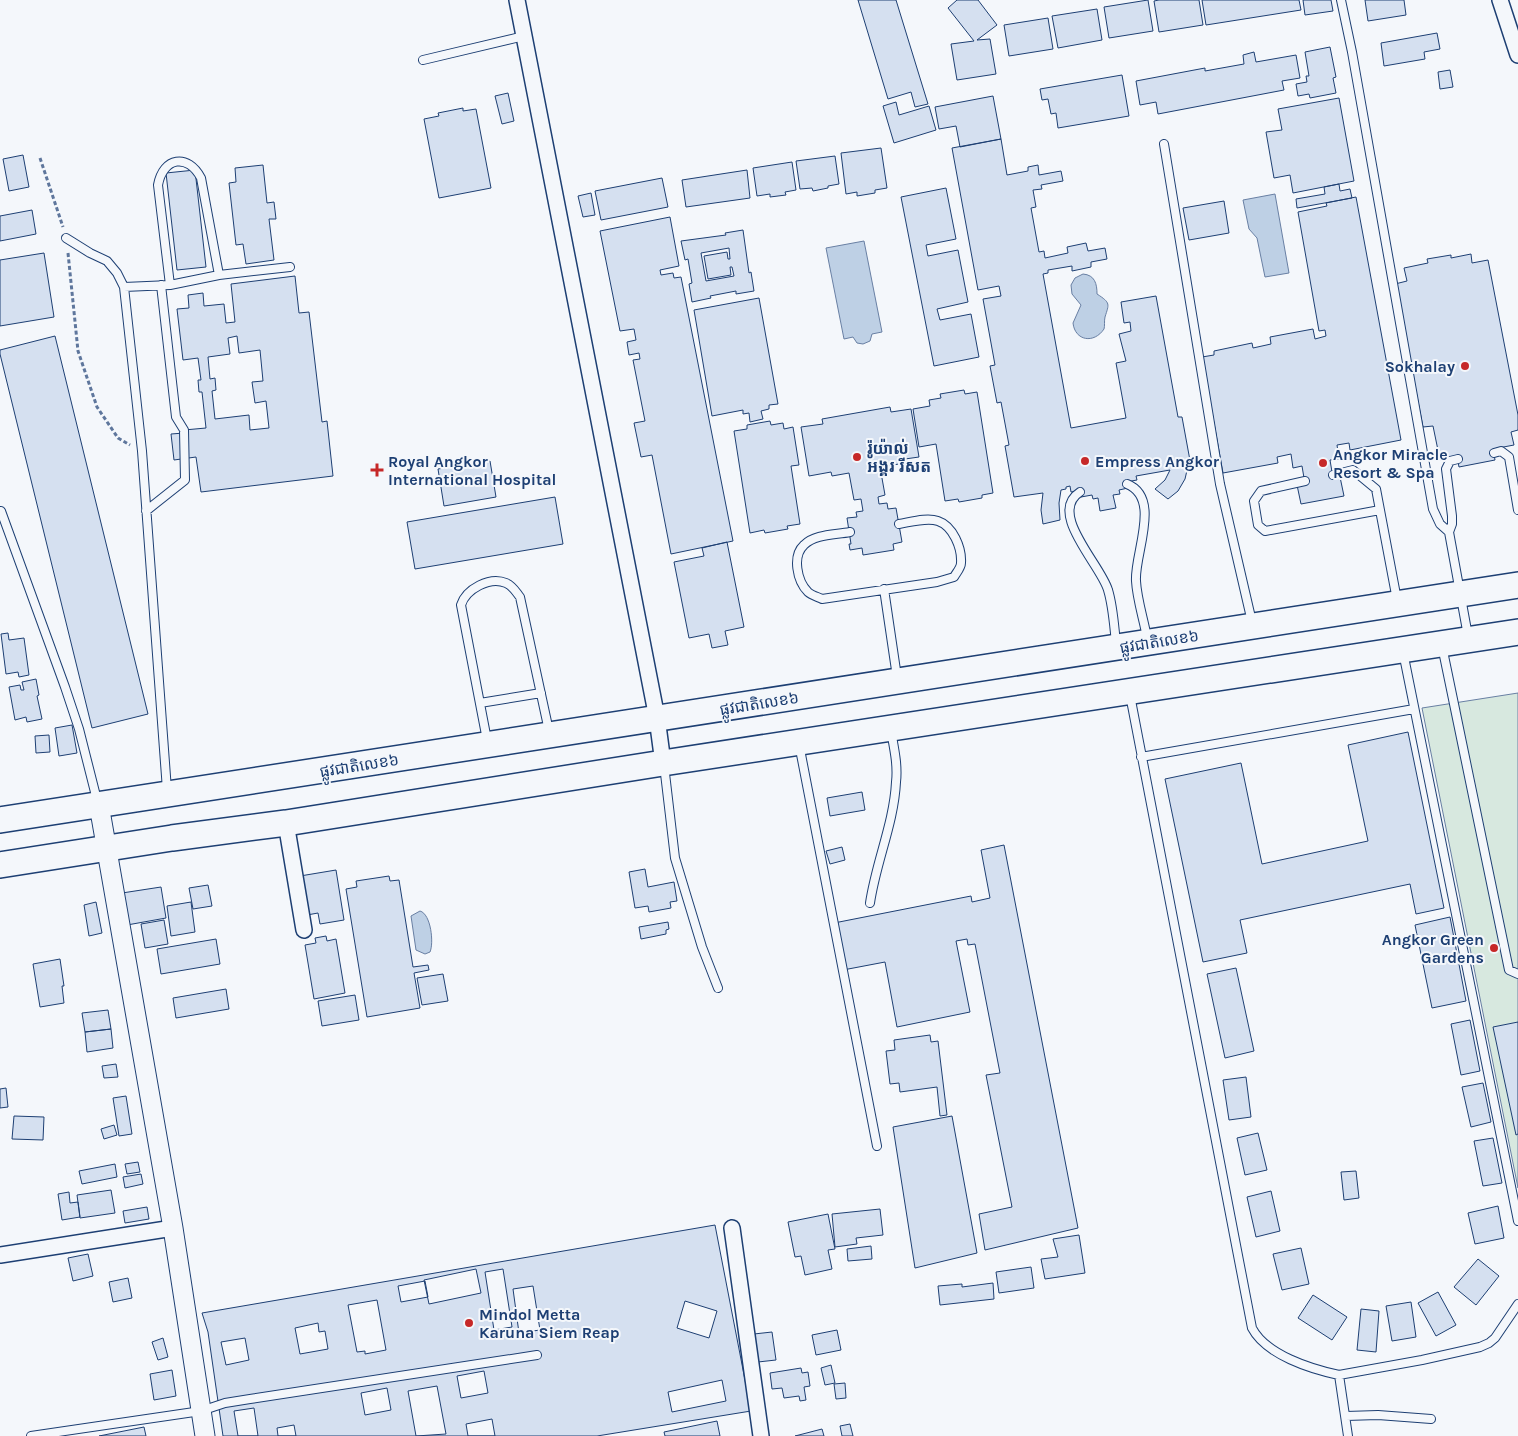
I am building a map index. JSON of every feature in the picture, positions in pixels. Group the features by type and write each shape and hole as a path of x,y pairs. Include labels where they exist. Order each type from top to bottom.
{"highway":[{"name":"ផ្លូវជាតិលេខ៦","path":"0,820 1518,585"},
{"path":"0,865 105,848 286,823 663,762 1518,632"}],"street":[{"path":"517,0 657,718 663,762"},
{"path":"1500,0 1518,55"},
{"path":"99,805 173,1228 205,1436"},
{"path":"286,823 304,930"},
{"path":"0,1255 173,1228"},
{"path":"732,1228 762,1436"}],"lane":[{"path":"1341,0 1433,509 1440,524 1450,532"},
{"path":"422,60 524,36"},
{"path":"1164,144 1220,484 1252,626"},
{"path":"170,285 158,185 164,168 176,162 191,164 201,178 219,275"},
{"path":"66,238 107,261 117,273 124,287 142,451 168,794"},
{"path":"124,287 170,285 219,275 290,267"},
{"path":"146,512 185,480 184,430 176,417 162,285"},
{"path":"1494,453 1501,451 1509,457 1518,510"},
{"path":"1458,459 1450,461 1446,469 1452,516 1450,532 1469,640"},
{"path":"1333,475 1353,470 1376,489 1398,604"},
{"path":"1305,481 1261,491 1254,501 1258,525 1265,531 1380,510"},
{"path":"1127,484 1133,487 1142,500 1146,522 1138,558 1136,581 1148,643"},
{"path":"1080,492 1074,496 1069,508 1072,528 1108,588 1117,647"},
{"path":"1,511 79,728 99,805"},
{"path":"850,532 815,538 803,545 796,561 799,576 808,593 822,599 937,582 954,577 961,565 960,549 949,528 938,521 927,520 899,524"},
{"path":"487,745 461,605 463,599 470,592 477,586 486,583 499,581 506,583 513,587 520,597 550,735"},
{"path":"884,590 898,681"},
{"path":"1442,644 1509,970 1518,974"},
{"path":"1402,650 1518,1221"},
{"path":"1129,691 1252,1328 1256,1336 1263,1343 1311,1369 1338,1375 1422,1360 1480,1347 1495,1338 1518,1304"},
{"path":"480,703 541,693"},
{"path":"1141,757 1414,709"},
{"path":"870,903 873,879 884,848 896,782 896,762 891,728"},
{"path":"798,742 877,1146"},
{"path":"663,762 675,858 702,947 718,988"},
{"path":"31,1436 201,1411 250,1399 537,1355"},
{"path":"1338,1375 1348,1436"},
{"path":"1346,1416 1378,1415 1431,1420"}],"path":[{"path":"40,158 66,238 78,351 97,407 118,438 142,451"}],"shaded area":[{"name":"Angkor Green Gardens","path":"1518,693 1518,1188 1422,708"}],"water":[{"path":"1275,194 1289,273 1265,277 1257,238 1249,229 1243,200"},
{"path":"864,241 882,332 872,334 870,341 863,344 857,343 853,337 844,339 826,248"},
{"path":"1083,274 1093,278 1097,294 1108,304 1104,329 1100,334 1090,338 1081,337 1077,334 1073,323 1081,305 1072,294 1071,285 1075,278"},
{"path":"420,911 427,917 431,936 430,952 425,954 416,950 411,916"}],"building":[{"path":"858,0 896,0 928,104 915,107 911,92 888,99"},
{"path":"957,0 978,0 997,25 977,40 990,39 996,74 957,80 951,44 974,41 948,8"},
{"path":"1148,0 1153,31 1109,38 1104,7"},
{"path":"1199,0 1203,25 1159,32 1154,1"},
{"path":"1202,0 1299,0 1301,10 1206,25"},
{"path":"1303,0 1331,0 1333,11 1305,15"},
{"path":"1365,0 1404,0 1406,15 1368,21"},
{"path":"1097,9 1102,40 1058,48 1052,16"},
{"path":"1048,18 1053,49 1009,56 1004,25"},
{"path":"1437,33 1440,49 1424,52 1425,59 1384,66 1381,43"},
{"path":"1330,47 1336,77 1333,78 1336,93 1310,98 1309,94 1298,96 1296,84 1307,82 1306,76 1309,76 1305,52"},
{"path":"1254,52 1256,62 1296,55 1300,78 1282,81 1284,90 1158,114 1156,102 1140,105 1136,81 1205,68 1205,71 1244,64 1243,55"},
{"path":"1450,70 1453,87 1440,89 1438,72"},
{"path":"1122,75 1129,116 1058,128 1056,113 1051,114 1048,99 1042,100 1040,89"},
{"path":"508,93 514,121 502,124 495,96"},
{"path":"993,96 1001,139 960,147 956,126 939,129 935,107"},
{"path":"1339,98 1354,181 1293,193 1290,175 1274,178 1266,132 1282,130 1278,109"},
{"path":"896,102 899,115 929,106 936,130 894,143 883,106"},
{"path":"463,108 463,111 476,109 491,188 439,198 424,119 439,116 438,113"},
{"path":"1001,139 1007,175 1028,171 1028,167 1038,165 1039,175 1061,171 1063,181 1041,185 1042,189 1033,190 1036,207 1031,208 1039,252 1044,251 1045,258 1068,253 1067,247 1086,243 1088,251 1105,248 1107,259 1091,262 1091,267 1072,271 1072,266 1048,270 1048,273 1043,274 1071,428 1126,418 1116,363 1126,361 1119,334 1131,331 1130,322 1124,323 1121,302 1156,296 1178,417 1182,417 1191,466 1188,466 1185,479 1178,491 1168,499 1155,489 1165,480 1170,470 1136,476 1137,480 1126,482 1128,488 1119,490 1120,494 1113,495 1116,508 1100,511 1098,498 1093,499 1092,495 1081,497 1079,491 1071,492 1070,486 1066,487 1066,489 1061,490 1059,503 1060,520 1043,524 1041,510 1043,493 1014,497 1005,446 1009,445 1001,402 997,403 990,366 995,365 983,299 1001,296 999,286 978,290 952,148"},
{"path":"881,148 887,188 875,190 875,193 857,196 857,192 846,194 841,153"},
{"path":"23,155 29,187 9,191 3,159"},
{"path":"835,156 839,184 813,191 812,188 800,189 796,161"},
{"path":"792,162 796,190 785,192 786,195 770,197 770,194 757,196 753,168"},
{"path":"263,165 267,203 274,202 276,219 269,219 274,260 246,264 243,244 236,245 229,183 236,182 235,168"},
{"path":"195,170 206,267 177,270 166,173"},
{"path":"747,170 750,198 686,207 682,180"},
{"path":"662,178 668,207 601,220 595,191"},
{"path":"1339,184 1340,191 1350,189 1352,198 1297,208 1296,199 1325,194 1324,187"},
{"path":"946,188 956,239 926,245 928,256 958,250 968,302 937,309 940,320 971,314 979,357 934,366 901,197"},
{"path":"591,193 595,215 583,217 578,196"},
{"path":"1356,197 1401,440 1350,450 1349,443 1337,445 1339,459 1330,460 1333,478 1340,477 1344,496 1301,504 1297,485 1305,484 1302,466 1293,468 1291,454 1277,457 1278,463 1223,473 1202,357 1214,355 1214,351 1252,343 1253,348 1271,344 1270,337 1313,329 1315,339 1326,336 1325,330 1319,331 1298,212 1327,206 1326,203"},
{"path":"1224,201 1229,233 1189,240 1183,208"},
{"path":"32,210 36,234 0,241 0,216"},
{"path":"670,217 679,266 660,270 661,275 673,273 674,278 681,277 733,541 671,554 652,455 641,457 634,423 645,421 633,360 640,359 639,353 629,355 627,342 636,340 634,329 620,331 600,231"},
{"path":"743,230 749,273 751,272 754,291 736,294 736,291 692,302 689,284 692,283 688,259 685,260 681,241 726,235 725,233","holes":["729,248 730,259 728,259 727,252 704,256 708,279 731,275 730,267 732,267 734,276 706,281 701,253"]},
{"path":"44,253 54,317 0,326 0,260"},
{"path":"1471,254 1472,263 1488,260 1518,415 1518,430 1511,432 1514,445 1493,449 1495,460 1459,467 1457,456 1440,460 1433,426 1423,427 1395,284 1407,281 1404,268 1428,263 1427,259 1451,255 1451,258"},
{"path":"295,276 299,313 309,312 322,422 327,421 333,476 201,492 196,457 174,460 171,434 184,433 184,430 206,428 202,392 199,392 198,380 201,380 198,358 183,360 177,309 189,308 188,295 203,293 204,306 224,304 226,323 235,322 231,284","holes":["237,336 239,353 260,350 263,381 252,382 255,403 266,401 269,428 250,430 249,415 215,419 212,391 216,390 215,378 210,379 208,357 230,354 228,338"]},
{"path":"759,298 778,404 769,405 769,409 761,411 763,419 750,422 749,413 743,414 743,410 712,416 694,310"},
{"path":"55,336 148,714 92,728 0,354 0,350"},
{"path":"964,390 965,394 977,392 993,493 982,495 982,498 959,502 958,499 945,501 936,444 919,447 913,409 930,406 929,400 941,398 940,394"},
{"path":"890,407 891,412 911,409 919,457 898,460 899,464 880,467 885,495 878,497 879,504 887,503 888,509 896,508 902,542 893,544 894,550 863,555 862,548 850,550 849,544 851,544 847,518 857,517 856,512 863,511 861,499 854,500 849,473 832,476 831,472 809,476 801,427 823,424 822,419"},
{"path":"770,421 771,425 783,423 784,429 793,427 799,465 791,466 800,524 787,526 788,529 765,533 764,530 750,533 734,431 747,429 747,425"},
{"path":"490,461 496,497 444,506 438,469"},
{"path":"555,497 563,544 415,569 407,522"},
{"path":"727,542 744,627 725,631 728,645 712,648 709,634 689,638 674,562 704,556 702,548"},
{"path":"8,633 9,640 24,638 29,675 19,677 18,672 6,674 1,634"},
{"path":"36,679 39,695 37,696 42,719 27,722 26,717 15,720 9,687 20,685 21,690 24,690 22,682"},
{"path":"72,725 77,753 59,756 55,728"},
{"path":"1408,732 1444,908 1416,914 1410,884 1240,920 1247,953 1203,962 1165,779 1241,763 1262,864 1368,841 1348,745"},
{"path":"49,735 50,752 36,753 35,736"},
{"path":"862,792 865,810 830,816 827,798"},
{"path":"1004,845 1078,1228 985,1250 979,1214 1012,1207 986,1075 1000,1073 975,944 968,945 967,939 956,941 970,1012 897,1027 885,962 843,970 834,923 971,896 972,902 990,898 981,850"},
{"path":"842,847 845,860 830,864 826,851"},
{"path":"645,869 648,887 674,882 677,901 670,902 671,908 649,912 648,906 635,908 629,872"},
{"path":"336,870 344,920 320,924 318,913 307,915 300,876"},
{"path":"389,876 390,881 399,880 413,967 428,965 429,970 414,973 420,1008 367,1017 346,889 357,887 356,881"},
{"path":"208,885 212,906 193,909 189,888"},
{"path":"161,887 166,918 127,925 122,893"},
{"path":"96,902 102,933 89,936 84,905"},
{"path":"191,902 195,932 171,936 167,906"},
{"path":"1450,917 1466,1001 1432,1008 1415,925"},
{"path":"164,920 168,944 145,948 141,924"},
{"path":"668,922 669,929 666,930 666,934 641,939 639,927"},
{"path":"326,936 327,941 336,939 345,993 314,999 305,945 316,943 315,938"},
{"path":"216,939 220,964 161,974 157,949"},
{"path":"60,959 64,986 62,986 64,1003 40,1007 33,964"},
{"path":"1236,968 1254,1051 1225,1058 1207,974"},
{"path":"443,974 448,1001 422,1005 417,978"},
{"path":"226,989 229,1009 176,1018 173,998"},
{"path":"355,995 359,1020 322,1026 318,1001"},
{"path":"108,1010 111,1029 85,1032 82,1013"},
{"path":"1470,1020 1480,1071 1461,1075 1451,1024"},
{"path":"1518,1022 1518,1134 1516,1135 1493,1027"},
{"path":"111,1029 113,1048 87,1052 85,1032"},
{"path":"930,1035 931,1042 938,1041 947,1115 940,1116 937,1087 900,1092 899,1083 890,1084 886,1051 895,1050 894,1040"},
{"path":"116,1064 118,1077 104,1078 102,1066"},
{"path":"1246,1077 1251,1117 1229,1120 1223,1080"},
{"path":"1483,1083 1491,1122 1471,1127 1462,1087"},
{"path":"6,1088 8,1107 0,1108 0,1089"},
{"path":"126,1096 132,1134 119,1136 113,1098"},
{"path":"14,1116 44,1117 43,1140 12,1139"},
{"path":"952,1116 977,1253 915,1268 893,1127"},
{"path":"114,1125 117,1135 104,1139 101,1129"},
{"path":"1258,1133 1267,1170 1245,1175 1237,1138"},
{"path":"1493,1138 1502,1183 1483,1186 1474,1141"},
{"path":"138,1162 140,1172 127,1174 125,1164"},
{"path":"115,1164 117,1177 82,1184 79,1171"},
{"path":"1356,1171 1359,1198 1344,1200 1341,1172"},
{"path":"141,1174 143,1184 125,1188 123,1177"},
{"path":"111,1190 115,1213 80,1218 77,1195"},
{"path":"1271,1191 1280,1231 1256,1237 1247,1197"},
{"path":"69,1192 70,1203 78,1202 80,1217 62,1220 58,1194"},
{"path":"1498,1206 1504,1238 1475,1244 1468,1213"},
{"path":"147,1207 149,1219 125,1223 123,1211"},
{"path":"880,1209 883,1235 856,1238 857,1244 835,1247 832,1214"},
{"path":"828,1214 835,1249 828,1250 832,1269 805,1275 801,1256 795,1257 788,1222"},
{"name":"Mindol Metta Karuna Siem Reap","path":"715,1225 751,1411 597,1436 223,1436 208,1332 202,1313"},
{"path":"1079,1235 1085,1273 1045,1279 1041,1259 1058,1257 1053,1239"},
{"path":"871,1246 872,1259 848,1261 847,1249"},
{"path":"1301,1248 1309,1284 1282,1290 1273,1254"},
{"path":"88,1254 93,1276 73,1281 68,1258"},
{"path":"1478,1259 1499,1276 1476,1305 1454,1287"},
{"path":"1031,1267 1034,1288 999,1293 996,1272"},
{"path":"476,1269 481,1293 429,1304 424,1280"},
{"path":"503,1269 512,1327 494,1330 485,1272"},
{"path":"128,1278 132,1298 113,1302 109,1282"},
{"path":"425,1281 428,1297 401,1302 398,1286"},
{"path":"993,1283 994,1299 940,1305 938,1286 962,1284 962,1287"},
{"path":"533,1286 540,1330 519,1333 513,1289"},
{"path":"1438,1292 1456,1325 1436,1336 1418,1303"},
{"path":"1313,1295 1347,1317 1332,1340 1298,1318"},
{"path":"377,1300 386,1350 365,1354 365,1351 357,1352 348,1305"},
{"path":"685,1301 717,1311 709,1338 677,1328"},
{"path":"1411,1302 1416,1337 1392,1341 1386,1306"},
{"path":"1361,1309 1379,1311 1376,1352 1357,1350"},
{"path":"318,1323 319,1332 325,1331 328,1349 300,1354 295,1328"},
{"path":"837,1330 841,1350 816,1355 812,1335"},
{"path":"772,1332 776,1360 758,1362 754,1334"},
{"path":"163,1338 168,1357 158,1360 152,1342"},
{"path":"245,1338 249,1360 226,1365 221,1342"},
{"path":"831,1365 835,1383 825,1385 821,1368"},
{"path":"801,1368 802,1373 808,1372 810,1386 804,1387 806,1400 800,1401 799,1396 784,1398 782,1388 772,1389 770,1373"},
{"path":"172,1370 176,1396 154,1400 150,1374"},
{"path":"484,1371 488,1393 461,1398 457,1376"},
{"path":"722,1380 726,1401 672,1412 668,1392"},
{"path":"845,1383 846,1398 836,1399 834,1384"},
{"path":"437,1386 446,1434 416,1436 408,1391"},
{"path":"387,1388 391,1410 365,1415 361,1393"},
{"path":"254,1408 258,1436 238,1436 234,1411"},
{"path":"492,1419 495,1436 468,1436 466,1424"},
{"path":"717,1421 720,1436 665,1436 664,1432"},
{"path":"850,1424 853,1436 842,1436 840,1426"},
{"path":"294,1425 296,1436 278,1436 277,1428"},
{"path":"144,1427 146,1436 99,1436"},
{"path":"822,1429 824,1436 795,1436"}],"place":[{"name":"Sokhalay","path":"1465,366"},
{"name":"រ៉ូយ៉ាល់ អង្គរ រីសត","path":"857,457"},
{"name":"Empress Angkor","path":"1085,461"},
{"name":"Angkor Miracle Resort & Spa","path":"1323,463"},
{"name":"Royal Angkor International Hospital","path":"377,470"},
{"name":"Angkor Green Gardens","path":"1494,948"},
{"name":"Mindol Metta Karuna Siem Reap","path":"469,1323"}]}
